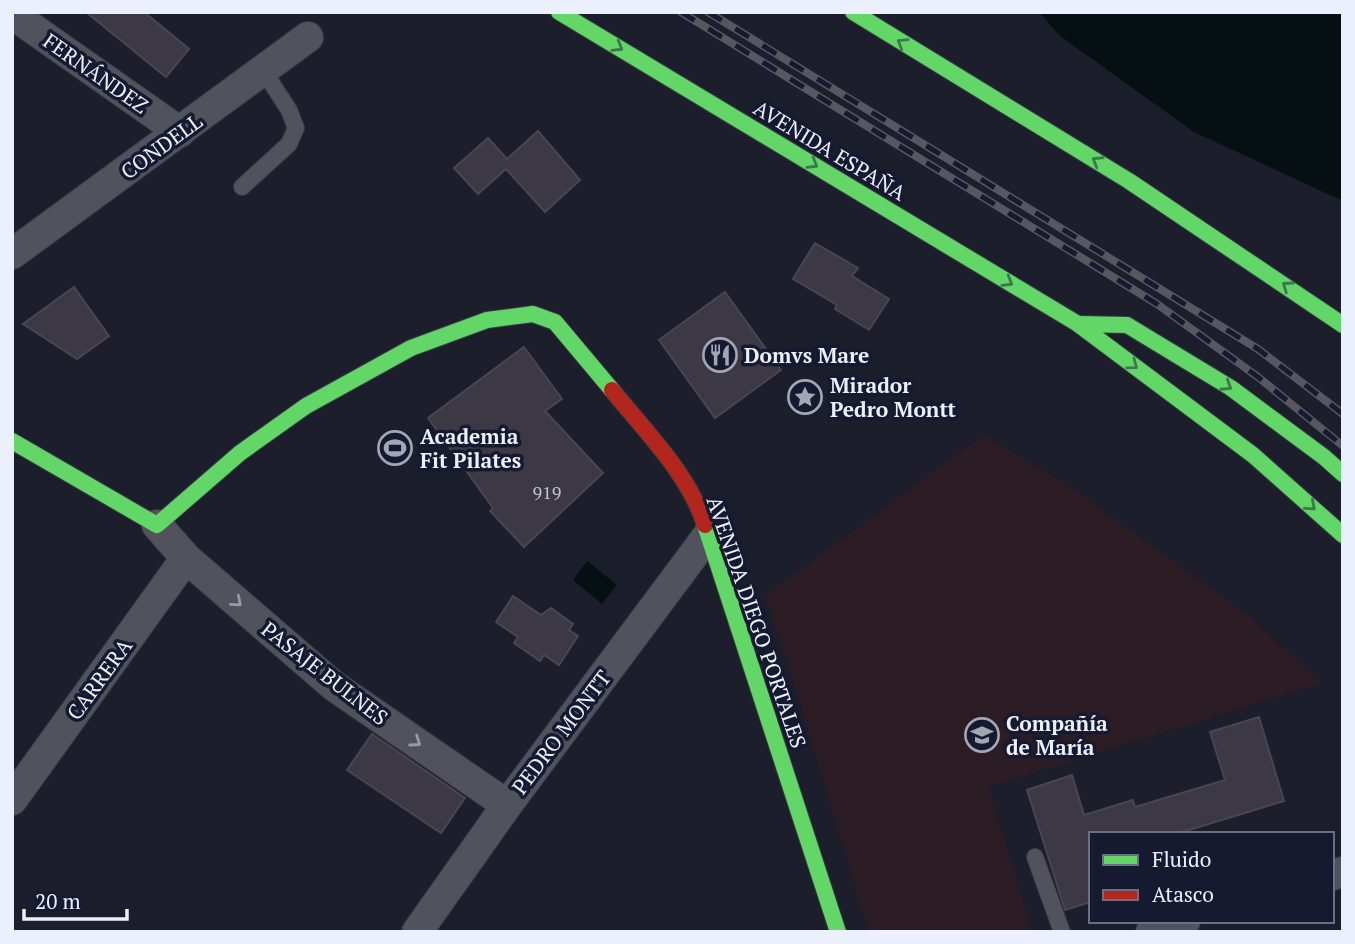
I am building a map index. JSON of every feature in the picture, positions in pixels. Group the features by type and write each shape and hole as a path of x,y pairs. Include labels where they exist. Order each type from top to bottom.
{"main road":[{"name":"AVENIDA ESPAÑA","path":"559,12 1078,324 1253,455 1343,535"},
{"path":"853,12 1129,181 1343,325"},
{"name":"AVENIDA DIEGO PORTALES","path":"157,525 240,453 306,406 411,348 487,320 533,314 555,322 680,476 700,509 838,932"},
{"name":"AVENIDA ESPAÑA","path":"1078,324 1126,325 1231,388 1343,474"},
{"path":"12,441 157,525"}],"street":[{"name":"FERNÁNDEZ","path":"12,14 180,132"},
{"name":"CONDELL","path":"12,254 309,37"},
{"name":"PASAJE BULNES","path":"157,525 186,558 334,686 507,805"},
{"name":"PEDRO MONTT","path":"417,932 507,805 709,534"},
{"name":"CARRERA","path":"12,800 186,558"},
{"path":"1151,932 1179,923"}],"lane":[{"path":"242,187 289,145 296,128 289,110 263,70"},
{"path":"1035,857 1062,932"}],"shaded area":[{"path":"1039,12 1343,12 1343,201 1194,132 1060,36"},
{"name":"Compañía de María","path":"984,435 1073,489 1248,616 1321,683 988,787 1032,932 869,932 793,678 765,596"},
{"path":"587,561 617,585 602,604 573,580"}],"building":[{"path":"86,12 144,12 189,49 166,77"},
{"path":"538,131 580,180 545,212 506,169 478,194 454,168 488,138 507,159"},
{"path":"815,243 858,268 852,276 889,299 869,330 835,309 837,305 793,279"},
{"path":"74,287 109,336 77,359 23,324"},
{"name":"Domvs Mare","path":"725,292 781,370 715,418 659,340"},
{"path":"524,347 562,399 545,411 603,473 524,547 490,511 493,508 428,418"},
{"path":"513,596 541,615 551,608 573,624 569,630 578,636 559,665 544,655 540,661 514,643 518,637 496,622"},
{"path":"1259,717 1284,801 1183,832 1089,832 1089,903 1065,910 1027,790 1072,775 1084,815 1133,800 1135,807 1225,780 1210,732"},
{"path":"372,734 465,798 441,833 347,770"}],"railway":[{"path":"681,12 1157,304 1258,377 1343,446"},
{"path":"708,12 1258,349 1343,414"}],"traffic: fast":[{"path":"559,12 1078,324 1253,455 1343,535"},
{"path":"853,12 1129,181 1343,325"},
{"path":"12,441 157,525 240,453 306,406 411,348 487,320 533,314 555,322 612,390"},
{"path":"1078,324 1127,325 1231,388 1343,474"},
{"path":"705,525 838,932"}],"traffic: jam":[{"path":"612,390 677,471 698,506 705,525"}],"place":[{"name":"Domvs Mare","path":"720,355"},
{"name":"Mirador Pedro Montt","path":"805,397"},
{"name":"Academia Fit Pilates","path":"395,448"},
{"name":"Compañía de María","path":"982,735"}]}
